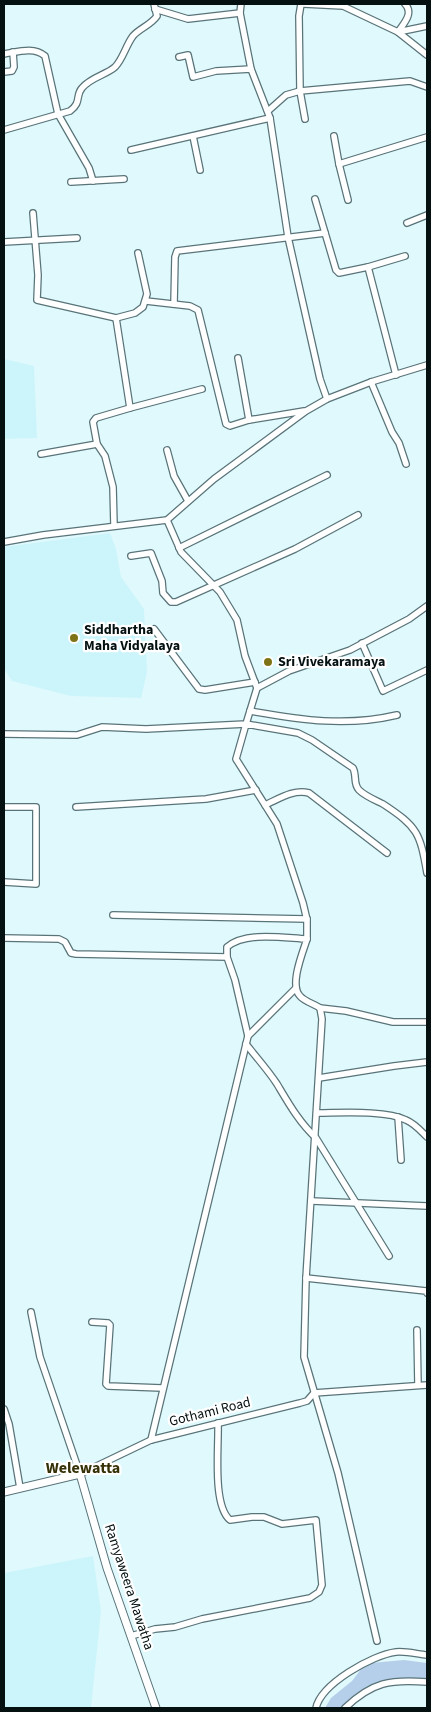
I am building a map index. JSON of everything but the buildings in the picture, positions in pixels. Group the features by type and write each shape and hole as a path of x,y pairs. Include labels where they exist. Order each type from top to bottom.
{"street":[{"path":"241,4 240,13 251,69 270,118 288,237 320,379 327,399"},
{"path":"305,120 300,91 299,16 303,4 343,6 398,32 427,55"},
{"path":"398,32 407,20 409,12 408,6 405,4"},
{"path":"155,6 188,19 240,13"},
{"path":"4,130 70,111 76,106 81,88 117,65 134,35 154,20 157,16 155,6"},
{"path":"398,32 427,26"},
{"path":"4,54 30,50 40,52 45,56 58,114 89,168 93,181"},
{"path":"4,72 12,71 14,67 13,52"},
{"path":"178,57 188,55 193,76 216,71 251,69"},
{"path":"268,111 286,95 300,91 410,81 427,87"},
{"path":"131,150 270,118"},
{"path":"193,136 200,170"},
{"path":"334,136 348,200"},
{"path":"339,164 427,137"},
{"path":"71,182 124,179"},
{"path":"315,199 336,270 339,272 368,267 405,256"},
{"path":"33,214 38,275 37,300 116,318 135,313 143,307 147,294 138,253"},
{"path":"407,224 427,215"},
{"path":"174,304 175,257 177,251 325,233"},
{"path":"4,242 76,238"},
{"path":"368,267 396,375"},
{"path":"146,301 195,307 198,310 226,424 230,426 249,420 306,411"},
{"path":"116,318 130,408"},
{"path":"238,358 249,420"},
{"path":"4,542 114,525 167,520 249,452 288,426 306,411 327,399 371,382 427,367"},
{"path":"371,382 392,432 399,443 406,464"},
{"path":"114,525 113,487 104,456 97,444 93,422 96,418 202,389"},
{"path":"41,454 97,444"},
{"path":"167,450 174,476 188,501"},
{"path":"179,548 327,474"},
{"path":"131,556 151,553 162,581 163,593 171,602 176,602 295,549 358,516"},
{"path":"167,520 179,548 215,586 237,620 245,656 256,685 236,759 276,824 307,918 307,939 295,980 299,996 320,1008 346,1011 393,1022 427,1022"},
{"path":"154,629 199,689 205,690 256,685 289,671 350,650 362,642 409,619 427,607"},
{"path":"362,642 383,691 427,670"},
{"path":"250,711 290,718 346,723 373,721 397,715"},
{"path":"4,734 77,735 102,727 146,729 246,724 298,733 312,740 352,768 356,774 355,783 358,789 393,811 415,829 422,844 427,873"},
{"path":"76,807 206,799 256,790"},
{"path":"265,805 293,792 302,791 309,793 387,853"},
{"path":"4,807 36,807 36,884 4,882"},
{"path":"113,915 307,918"},
{"path":"4,938 59,939 65,942 71,953 76,954 227,957"},
{"path":"151,1440 248,1036 235,980 227,957 227,947 235,940 250,938 307,939"},
{"path":"248,1036 296,988"},
{"path":"320,1008 322,1019 318,1113 306,1278 304,1357 338,1472 377,1641"},
{"path":"246,1044 276,1083 290,1109 304,1127 316,1138 389,1256"},
{"path":"319,1078 427,1062"},
{"path":"318,1113 367,1112 398,1117 407,1120 427,1137"},
{"path":"398,1117 401,1160"},
{"path":"312,1201 427,1206"},
{"path":"306,1278 426,1291 427,1293"},
{"path":"31,1312 40,1357 80,1474"},
{"path":"92,1322 108,1323 110,1325 106,1384 108,1386 162,1388"},
{"path":"416,1330 418,1385"},
{"name":"Gothami Road","path":"4,1492 80,1474 151,1440 306,1401 314,1393 427,1385"},
{"path":"4,1409 9,1424 20,1488"},
{"path":"131,1636 202,1619 310,1598 319,1592 322,1584 316,1520 282,1524 264,1517 252,1516 230,1520 226,1517 217,1489 218,1423"},
{"name":"Ramyaweera Mawatha","path":"80,1474 107,1568 156,1708"},
{"path":"316,1708 317,1703 326,1691 368,1660 397,1652 427,1655"},
{"path":"345,1708 376,1685 389,1681 427,1682"}],"shaded area":[{"path":"4,359 34,366 37,438 4,439"},
{"name":"Siddhartha Maha Vidyalaya","path":"110,533 116,549 121,577 144,609 147,672 141,698 71,696 12,681 4,668 4,547"},
{"path":"93,1556 101,1611 91,1708 4,1708 4,1573"},
{"path":"404,1660 427,1663 427,1680 401,1678 390,1680 370,1687 341,1708 325,1708 331,1698 352,1681 362,1668 371,1663"}],"place":[{"name":"Siddhartha Maha Vidyalaya","path":"74,638"},
{"name":"Sri Vivekaramaya","path":"268,662"}],"district":[{"name":"Welewatta","path":"83,1468"}]}
